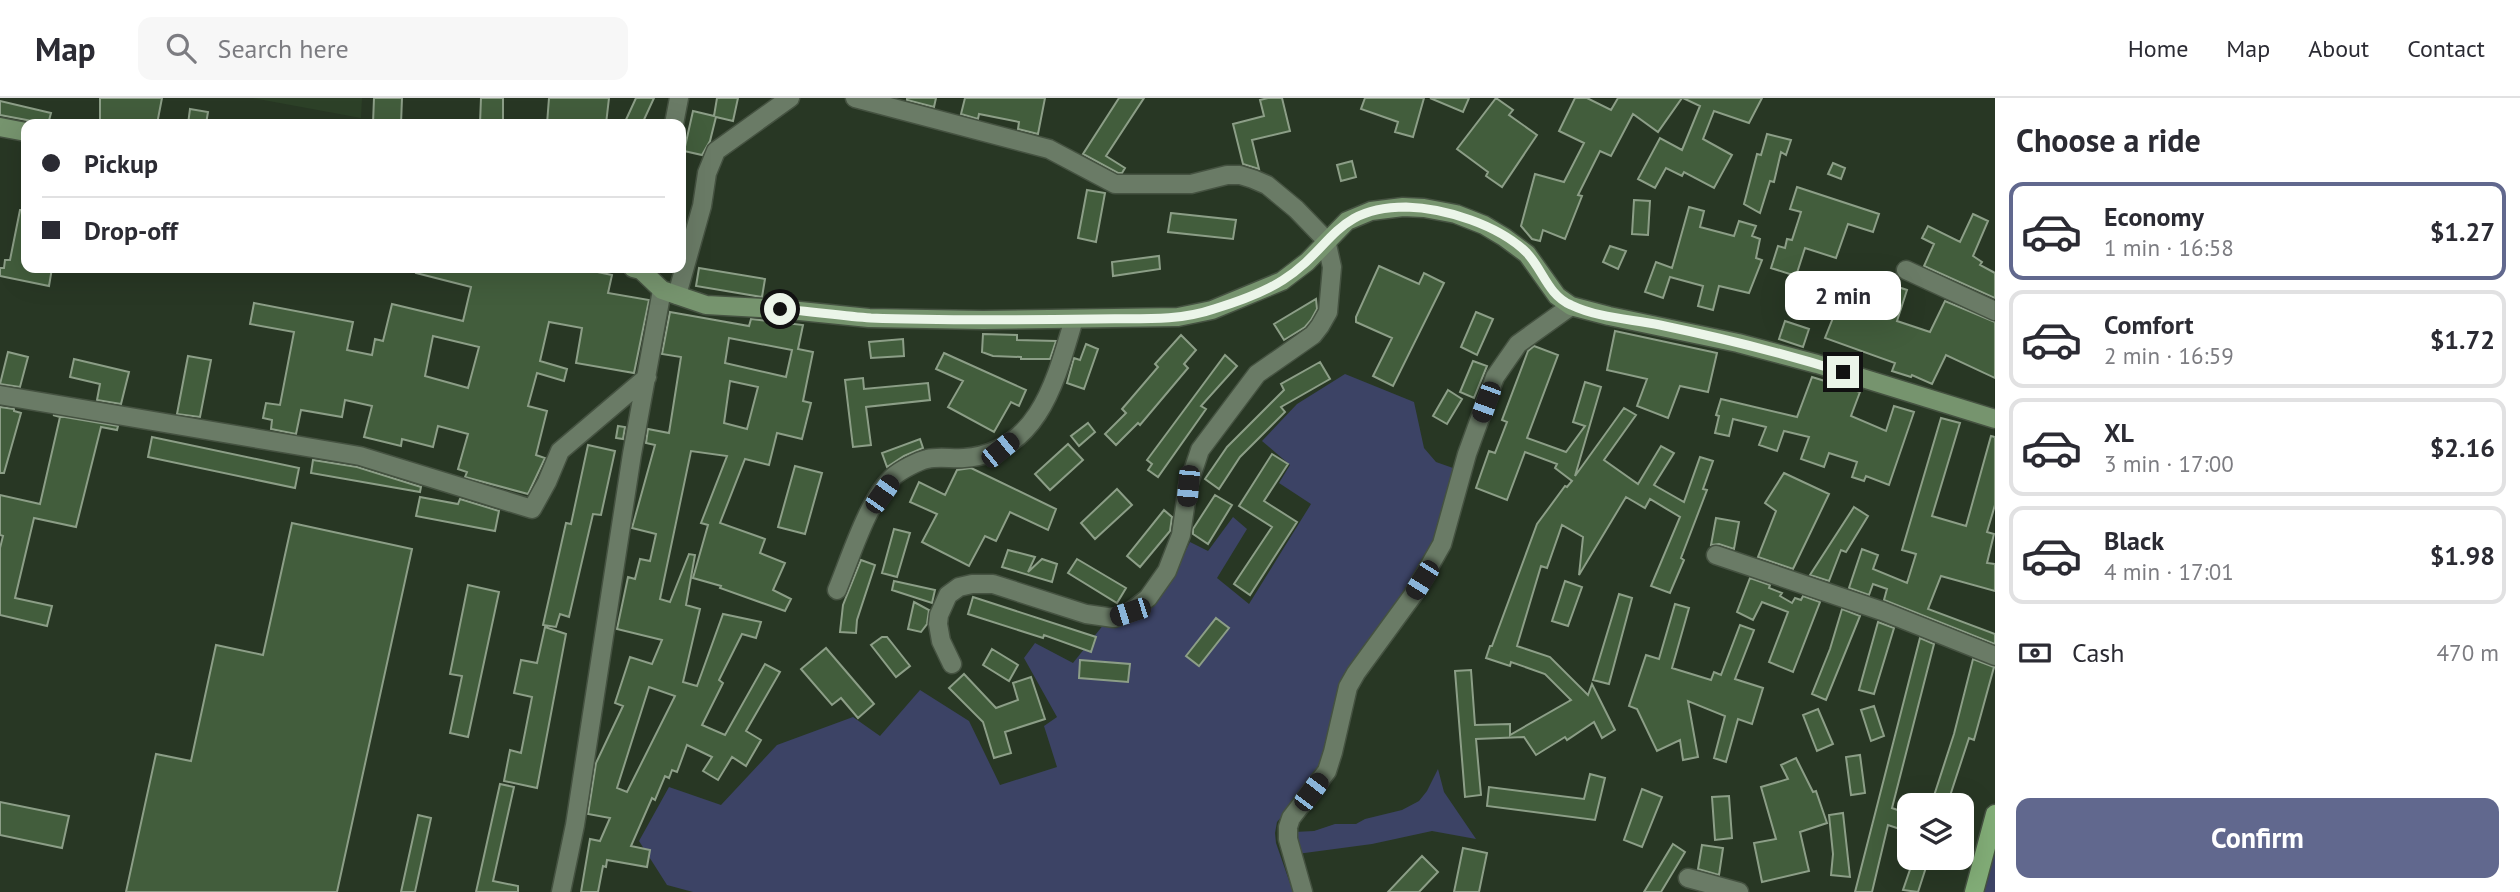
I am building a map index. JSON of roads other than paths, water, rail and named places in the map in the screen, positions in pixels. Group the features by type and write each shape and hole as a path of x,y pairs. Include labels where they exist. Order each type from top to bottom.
{"main road":[{"path":"1974,892 1995,814"}],"street":[{"path":"675,119 680,98"},
{"path":"686,250 702,206 707,173 716,151 790,98"},
{"path":"855,98 1049,149 1115,184 1191,184 1227,175 1240,175 1267,185 1296,209 1326,240 1332,267 1328,312 1313,335 1257,374 1200,450 1188,486 1181,535 1167,571 1148,598 1130,612 1114,618 1099,617 993,584 972,583 958,587 948,595 938,624 941,641 952,664"},
{"path":"0,127 21,131"},
{"path":"645,273 670,293 706,305 869,318 1178,317 1212,310 1282,281 1307,262 1347,221 1371,211 1403,207 1456,214 1484,225 1527,254 1556,296 1571,306 1738,343 1817,364 1995,419"},
{"path":"1906,270 1995,311"},
{"path":"561,892 575,825 630,467 647,377 677,273"},
{"path":"1303,892 1288,839 1289,827 1291,818 1327,771 1334,752 1348,687 1413,595 1442,544 1467,454 1495,376 1518,344 1571,306"},
{"path":"837,590 870,511 894,477 926,459 967,458 1000,450 1031,425 1054,387 1074,319"},
{"path":"0,395 360,456 532,509 560,451 647,377"},
{"path":"1716,555 1882,611 1995,656"},
{"path":"1688,878 1740,892"}]}
